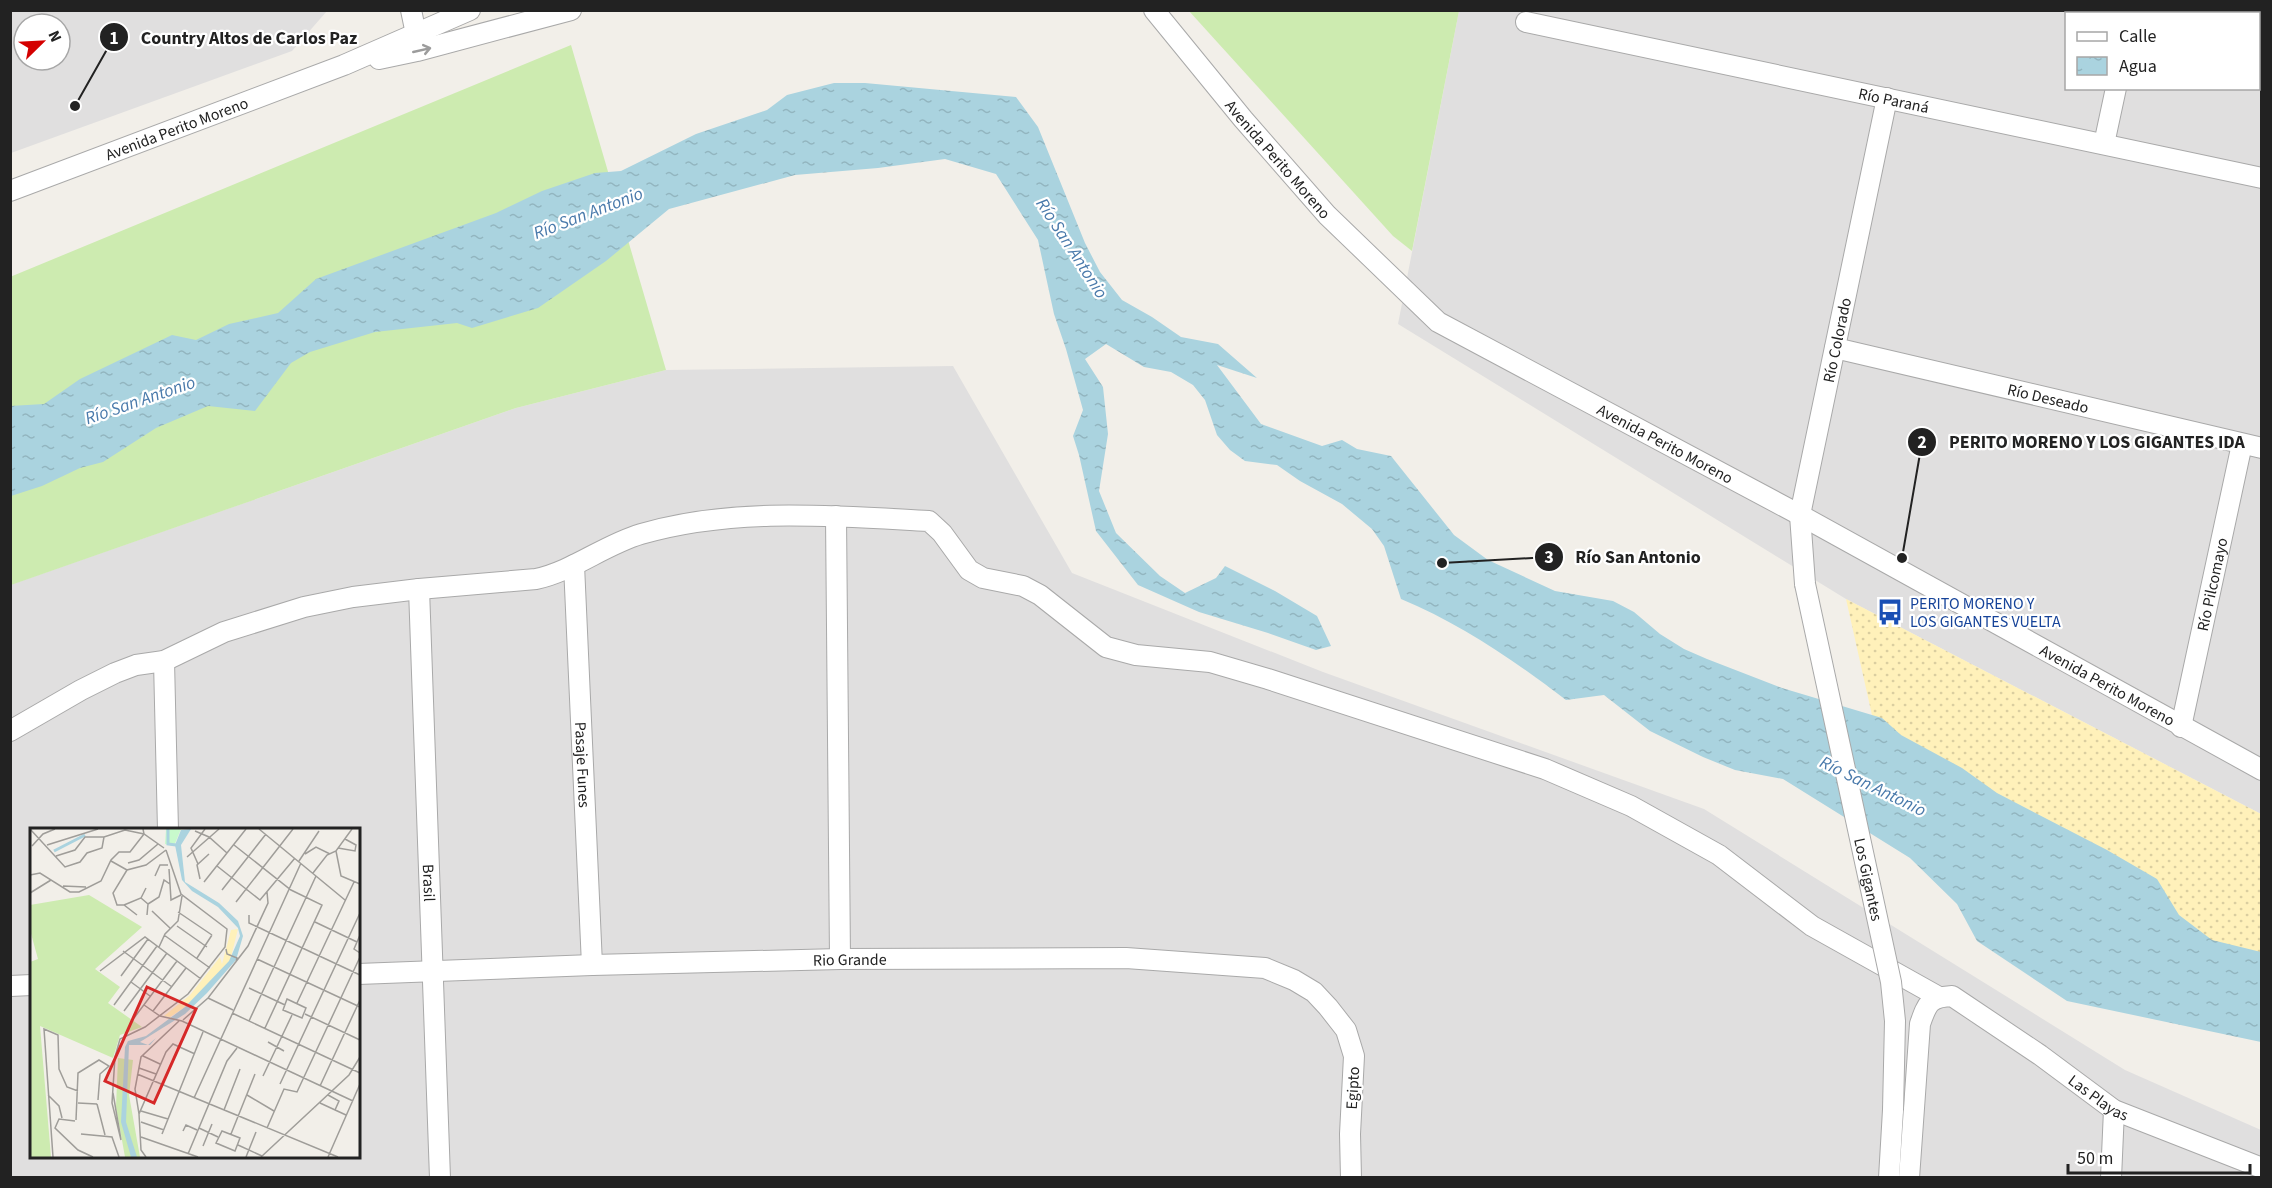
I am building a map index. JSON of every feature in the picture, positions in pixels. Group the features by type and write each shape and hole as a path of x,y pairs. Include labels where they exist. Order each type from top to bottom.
{"street":[{"path":"411,10 416,34"},
{"name":"Avenida Perito Moreno","path":"10,191 344,65 470,10"},
{"name":"Avenida Perito Moreno","path":"344,65 428,49 571,10"},
{"name":"Avenida Perito Moreno","path":"1154,10 1243,119 1327,216 1438,322 1800,515 2262,770"},
{"name":"Río Paraná","path":"1526,22 2262,178"},
{"path":"2104,144 2116,90"},
{"name":"Río Colorado","path":"1805,584 1800,515 1887,98"},
{"name":"Río Deseado","path":"1835,348 2262,448"},
{"name":"Río Pilcomayo","path":"2181,727 2242,444"},
{"name":"Las Playas","path":"10,731 115,673 136,665 164,661 224,632 304,607 353,597 550,576 626,539 704,521 807,514 929,521 942,533 969,570 983,578 1023,586 1040,595 1106,647 1136,655 1210,662 1268,679 1545,770 1631,806 1719,855 1812,926 1946,997 2040,1055 2114,1110 2252,1170"},
{"path":"836,516 840,959"},
{"name":"Pasaje Funes","path":"574,565 592,965"},
{"name":"Los Gigantes","path":"1805,584 1891,982 1896,1021 1889,1178"},
{"name":"Brasil","path":"419,589 440,1178"},
{"path":"164,661 168,828"},
{"name":"Rio Grande","path":"360,974 840,959 1126,958 1265,968 1294,980 1314,992 1328,1006"},
{"path":"10,986 30,985"},
{"path":"1909,1178 1920,1024 1927,1005 1946,997"},
{"name":"Egipto","path":"1328,1006 1346,1030 1354,1056 1350,1134 1351,1178"},
{"path":"2111,1178 2114,1110"}],"shaded area":[{"path":"11,10 327,10 292,51 11,153"},
{"path":"1459,11 2261,11 2261,814 1846,599 1398,324"},
{"path":"953,366 1072,573 1323,672 1704,809 2125,1070 2261,1130 2261,1177 11,1177 10,585 516,408 666,370"}],"green space":[{"path":"1189,11 1459,11 1412,251 1393,236"},
{"path":"571,45 666,370 516,408 11,585 10,277"}],"sand":[{"path":"1846,599 2261,814 2261,968 2198,946 1878,742"}],"water":[{"name":"Río San Antonio","path":"834,83 865,83 1016,97 1038,127 1085,243 1100,272 1122,300 1181,337 1218,344 1257,378 1217,365 1261,424 1322,446 1342,440 1357,449 1391,456 1454,535 1488,560 1555,591 1613,601 1634,612 1660,634 1684,649 1707,659 1782,688 1882,718 1901,735 1962,768 1997,793 2107,850 2157,879 2179,915 2212,940 2261,952 2261,1042 2067,1001 1977,941 1957,904 1910,858 1783,779 1735,770 1703,757 1650,731 1604,695 1566,700 1487,644 1401,599 1384,546 1372,529 1342,504 1300,481 1277,465 1245,461 1230,450 1217,435 1205,400 1193,385 1171,372 1144,367 1106,344 1085,359 1103,387 1108,434 1099,491 1116,533 1160,576 1185,593 1216,578 1225,566 1275,591 1317,616 1331,646 1316,650 1199,612 1138,585 1096,531 1073,436 1083,410 1054,314 1038,240 996,174 945,159 878,168 795,175 669,209 606,261 538,308 472,328 457,323 375,332 310,352 291,363 255,411 208,406 156,428 103,462 80,468 42,486 11,496 10,406 44,404 80,379 172,335 196,340 229,324 278,313 316,279 496,213 542,191 595,173 621,171 696,134 767,110 787,95"}],"place":[{"name":"Country Altos de Carlos Paz","path":"75,106"},
{"name":"PERITO MORENO Y LOS GIGANTES IDA","path":"1902,558"},
{"name":"Río San Antonio","path":"1442,563"},
{"name":"PERITO MORENO Y LOS GIGANTES VUELTA","path":"1890,612"}]}
